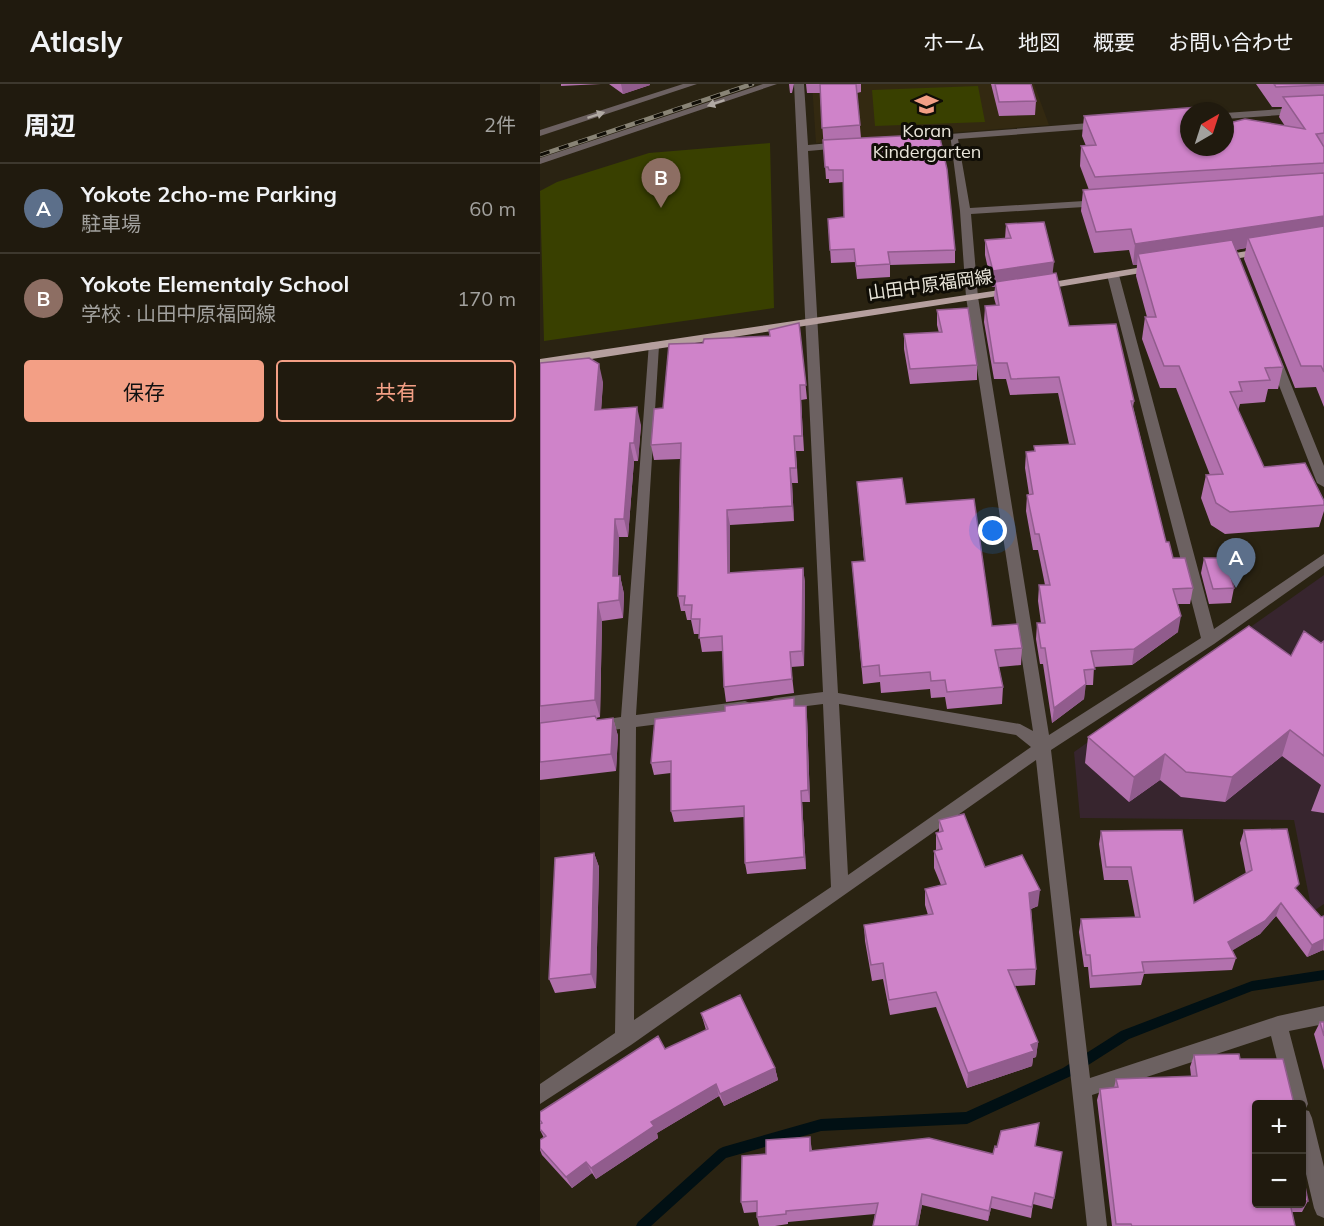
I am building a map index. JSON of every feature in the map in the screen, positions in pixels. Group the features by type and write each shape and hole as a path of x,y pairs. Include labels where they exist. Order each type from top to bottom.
{"main road":[{"path":"1201,261 1236,262 1279,249"},
{"name":"山田中原福岡線","path":"540,363 1168,266"}],"street":[{"path":"540,133 664,88 692,84"},
{"path":"540,161 772,84"},
{"path":"799,84 813,320 840,890"},
{"path":"1234,115 1324,109"},
{"path":"1097,1226 1043,747 972,297 965,211 947,136 1118,124"},
{"path":"802,148 849,144"},
{"path":"965,211 1109,202"},
{"path":"1113,275 1209,640"},
{"path":"1268,343 1324,483"},
{"path":"624,1039 628,722 653,346"},
{"path":"540,1095 840,890 1043,747 1209,640 1324,559"},
{"path":"573,729 830,697 1020,730 1043,747"},
{"path":"1082,1081 1278,1025 1324,1015"},
{"path":"1278,1025 1297,1100"},
{"path":"1306,1134 1324,1208"}],"shaded area":[{"name":"Koran Kindergarten","path":"812,84 1034,84 1049,125 816,143"},
{"path":"1324,575 1324,904 1312,912 1294,820 1080,818 1074,752"}],"green space":[{"path":"978,86 985,122 875,126 872,90"},
{"path":"770,143 774,308 544,341 540,191 557,182 649,153"}],"building":[{"path":"820,84 856,84 860,125 822,128"},
{"path":"995,84 1031,84 1036,101 999,102"},
{"path":"1274,84 1324,84 1324,85 1276,87"},
{"path":"1324,95 1324,133 1316,134 1324,147 1324,163 1095,177 1081,146 1096,145 1084,116 1180,108 1180,156 1234,156 1234,122 1245,119 1305,129 1283,97"},
{"path":"939,134 947,169 955,250 888,252 890,264 856,266 854,249 830,250 828,219 844,217 843,170 829,170 825,167 823,140"},
{"path":"1324,173 1324,216 1135,244 1131,229 1096,232 1083,190"},
{"path":"1044,222 1054,262 993,271 985,240 1011,238 1006,224"},
{"path":"1324,226 1324,372 1321,366 1301,366 1248,238"},
{"path":"1232,240 1283,367 1265,368 1270,380 1239,382 1242,391 1230,392 1264,467 1305,463 1324,505 1230,512 1216,503 1206,475 1223,474 1179,366 1164,366 1145,317 1156,317 1138,254"},
{"path":"1056,273 1069,326 1116,324 1134,401 1131,401 1166,542 1169,542 1173,558 1185,558 1193,588 1173,589 1181,616 1134,649 1091,651 1095,669 1084,670 1086,684 1054,708 1045,648 1041,648 1037,623 1045,623 1039,585 1050,585 1039,534 1035,534 1027,495 1033,494 1026,452 1035,451 1034,446 1075,444 1059,377 1011,379 1007,363 994,363 985,306 999,305 995,282"},
{"path":"968,308 977,365 910,369 904,334 942,332 937,310"},
{"path":"799,323 806,385 800,385 802,436 794,436 796,468 790,468 792,506 727,510 728,573 803,568 802,651 790,652 792,679 724,687 722,636 699,638 700,619 691,619 692,605 684,605 685,596 678,596 681,443 651,445 654,409 663,408 669,344 703,343 704,339 770,336 769,330"},
{"path":"589,358 599,364 595,410 637,407 634,443 630,443 624,519 615,519 613,576 620,576 619,600 598,603 595,700 540,706 540,363"},
{"path":"902,478 906,504 974,499 992,626 1018,624 1022,648 995,650 1003,687 947,692 945,680 931,681 930,672 880,676 879,665 862,667 852,562 865,561 857,482"},
{"path":"1204,558 1226,558 1234,588 1213,589"},
{"path":"1249,626 1291,656 1304,631 1321,643 1324,641 1324,756 1290,730 1232,777 1186,772 1165,754 1134,777 1088,737"},
{"path":"794,698 794,706 806,706 808,790 801,791 804,857 745,863 744,806 671,811 671,761 651,763 655,719 725,711 725,706"},
{"path":"595,716 597,720 613,718 611,754 540,762 540,723"},
{"path":"964,814 985,867 1022,855 1040,890 1029,893 1036,969 1008,970 1038,1042 1031,1045 1034,1051 968,1073 936,992 889,1000 883,963 871,965 864,925 933,914 925,889 946,884 934,851 942,849 936,833 943,831 939,820"},
{"path":"1287,829 1299,884 1295,888 1321,917 1324,916 1324,939 1312,945 1281,903 1265,921 1228,942 1236,958 1142,962 1144,972 1092,976 1090,955 1086,955 1081,919 1140,917 1131,867 1106,867 1101,831 1182,830 1194,903 1252,870 1244,830"},
{"path":"594,853 591,974 549,979 555,858"},
{"path":"740,995 775,1068 720,1094 716,1084 651,1122 654,1126 591,1168 586,1162 566,1177 540,1148 540,1140 546,1136 540,1129 542,1123 540,1112 658,1036 665,1049 708,1029 701,1013"},
{"path":"1320,1022 1324,1022 1324,1036"},
{"path":"1239,1054 1240,1059 1283,1059 1293,1100 1252,1100 1252,1208 1291,1208 1295,1226 1132,1226 1131,1224 1116,1224 1100,1089 1118,1087 1116,1079 1197,1076 1194,1055"},
{"path":"1039,1123 1035,1146 1062,1152 1054,1198 1035,1193 1032,1207 992,1197 989,1211 922,1194 916,1226 873,1226 878,1203 786,1211 786,1214 757,1217 757,1201 741,1202 742,1156 766,1154 766,1140 810,1137 810,1151 929,1138 993,1154 1001,1131"}],"waterway":[{"path":"642,1226 723,1153 821,1125 967,1118 1067,1072 1125,1035 1252,986 1324,975"}],"railway":[{"path":"540,155 752,84"}],"place":[{"name":"Koran Kindergarten","path":"927,105"},
{"name":"Yokote Elementaly School","path":"661,208"},
{"name":"Yokote 2cho-me Parking","path":"1236,588"}]}
